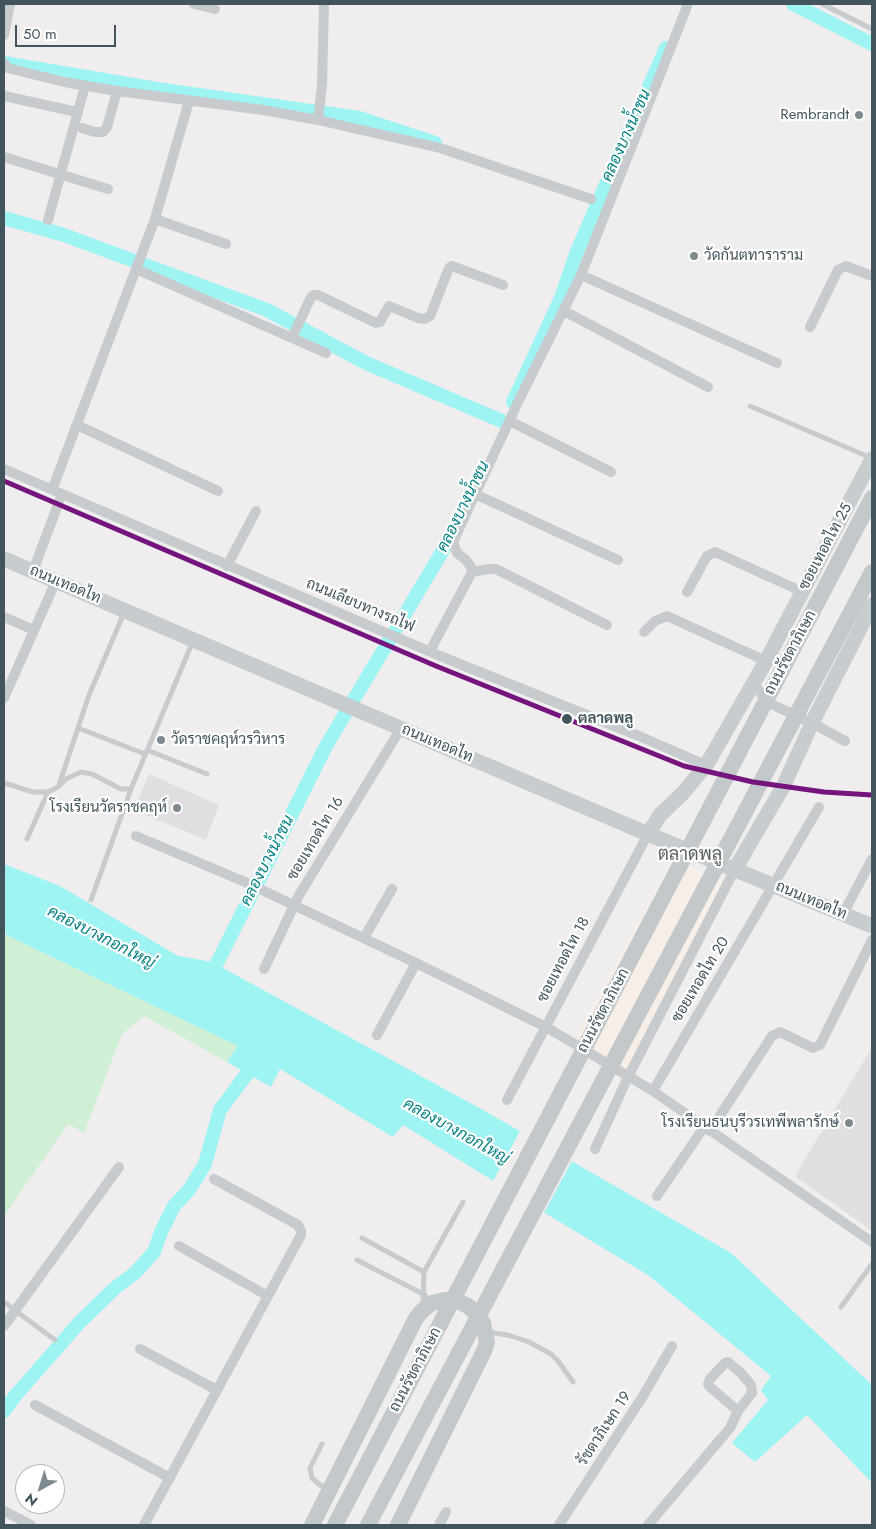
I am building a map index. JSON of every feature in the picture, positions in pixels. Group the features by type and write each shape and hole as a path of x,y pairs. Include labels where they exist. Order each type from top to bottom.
{"main road":[{"name":"ซอยเทอดไท 25","path":"648,834 660,815 707,764 766,661 872,459"},
{"name":"ถนนรัชดาภิเษก","path":"335,1525 872,498"},
{"name":"ถนนเทอดไท","path":"4,559 648,834 872,926"},
{"name":"ถนนรัชดาภิเษก","path":"368,1525 872,572"},
{"path":"736,869 783,787 812,723 870,613"},
{"path":"312,1525 424,1302 432,1303 455,1300 468,1306 478,1315 486,1332 487,1342 398,1525"}],"street":[{"path":"4,35 10,4"},
{"path":"194,4 215,9"},
{"path":"318,120 322,86 324,4"},
{"path":"430,652 472,572 471,567 458,553 452,542 581,275 688,4"},
{"path":"4,63 6,67 30,75 85,86 264,110 318,120 440,148 591,199"},
{"path":"48,220 59,174 85,86"},
{"path":"82,128 102,132 107,127 117,91"},
{"path":"4,96 77,112"},
{"path":"33,571 77,426 154,219 189,101"},
{"path":"4,157 108,189"},
{"path":"154,219 226,244"},
{"path":"138,263 296,330 326,353"},
{"path":"296,330 311,297 318,295 376,323 380,322 389,306 425,320 430,316 449,268 452,266 503,284"},
{"path":"810,327 838,270 846,266 872,276"},
{"path":"581,275 777,363"},
{"path":"564,311 708,387"},
{"path":"510,421 611,472"},
{"path":"77,426 218,491"},
{"name":"ถนนเลียบทางรถไฟ","path":"4,469 430,652 707,764"},
{"path":"475,494 618,560"},
{"path":"227,566 256,511"},
{"path":"687,592 707,556 714,552 803,592"},
{"path":"472,572 489,568 496,569 607,625"},
{"path":"4,698 56,581"},
{"path":"644,632 655,621 667,616 766,661"},
{"path":"4,617 34,630"},
{"path":"754,683 762,695 773,705 845,741"},
{"name":"ซอยเทอดไท 16","path":"264,969 294,905 401,728"},
{"name":"ซอยเทอดไท 20","path":"653,1091 818,808"},
{"name":"ซอยเทอดไท 18","path":"507,1100 648,834"},
{"path":"136,836 245,882 416,962 546,1026 653,1091 872,1242"},
{"path":"842,914 872,859"},
{"path":"594,1150 628,1077 736,869"},
{"path":"364,938 392,889"},
{"path":"657,1196 772,1036 780,1032 813,1048 820,1045 872,940"},
{"path":"377,1035 416,962"},
{"path":"4,1326 119,1167"},
{"path":"144,1525 301,1235 298,1225 214,1179"},
{"path":"179,1246 268,1296"},
{"name":"รัชดาภิเษก 19","path":"559,1525 643,1396 672,1346"},
{"path":"140,1349 216,1390"},
{"path":"648,1525 730,1428 738,1411 752,1393 751,1385 728,1362 710,1379 708,1384 738,1411"},
{"path":"35,1405 170,1478"},
{"path":"4,1512 30,1525"},
{"path":"439,1525 446,1512"}],"lane":[{"path":"822,4 872,29"},
{"path":"750,406 872,459"},
{"path":"58,788 88,695 125,610"},
{"path":"91,900 131,789 194,639"},
{"path":"78,728 207,774"},
{"path":"4,783 33,792 48,792 58,788 66,779 81,772 92,774 121,789 131,789"},
{"path":"27,839 48,792"},
{"path":"424,1302 424,1272 463,1202"},
{"path":"362,1238 424,1272"},
{"path":"356,1260 424,1302"},
{"path":"841,1307 872,1264"},
{"path":"4,1302 56,1340"},
{"path":"486,1332 508,1335 529,1342 551,1354 573,1382"},
{"path":"322,1444 310,1468 312,1478 330,1490"}],"shaded area":[{"name":"โรงเรียนวัดราชคฤห์","path":"149,774 219,805 206,840 134,810"},
{"name":"ตลาดพลู","path":"673,858 727,884 626,1072 576,1036"},
{"name":"โรงเรียนธนบุรีวรเทพีพลารักษ์","path":"872,1047 872,1231 795,1176"}],"green space":[{"path":"6,935 238,1046 227,1062 144,1016 122,1034 84,1133 68,1124 4,1216 4,938"}],"water":[{"name":"คลองบางกอกใหญ่","path":"4,864 60,886 178,956 212,962 483,1110 731,1253 872,1385 872,1483 807,1415 755,1462 732,1443 768,1400 761,1390 771,1376 648,1275 403,1125 393,1137 280,1069 271,1087 227,1062 238,1046 6,935 4,920"}],"pier":[{"path":"521,1129 573,1159 543,1215 492,1183"}],"waterway":[{"path":"793,4 872,44"},
{"name":"คลองบางน้ำชน","path":"513,402 561,298 576,254 666,48"},
{"path":"4,63 157,89 359,118 435,143"},
{"path":"4,218 64,235 267,310 366,363 504,422"},
{"name":"คลองบางน้ำชน","path":"208,981 326,746 457,527"},
{"path":"4,1411 79,1323 115,1288 135,1273 154,1252 161,1232 174,1206 189,1190 205,1164 220,1110 258,1059"}],"transit line":[{"path":"4,481 436,666 684,766 753,782 824,792 872,795"}],"place":[{"name":"Rembrandt","path":"859,115"},
{"name":"วัดกันตทาราราม","path":"694,256"},
{"name":"ตลาดพลู","path":"567,719"},
{"name":"วัดราชคฤห์วรวิหาร","path":"161,740"},
{"name":"โรงเรียนวัดราชคฤห์","path":"177,808"},
{"name":"โรงเรียนธนบุรีวรเทพีพลารักษ์","path":"849,1123"}],"district":[{"name":"ตลาดพลู","path":"690,856"}]}
